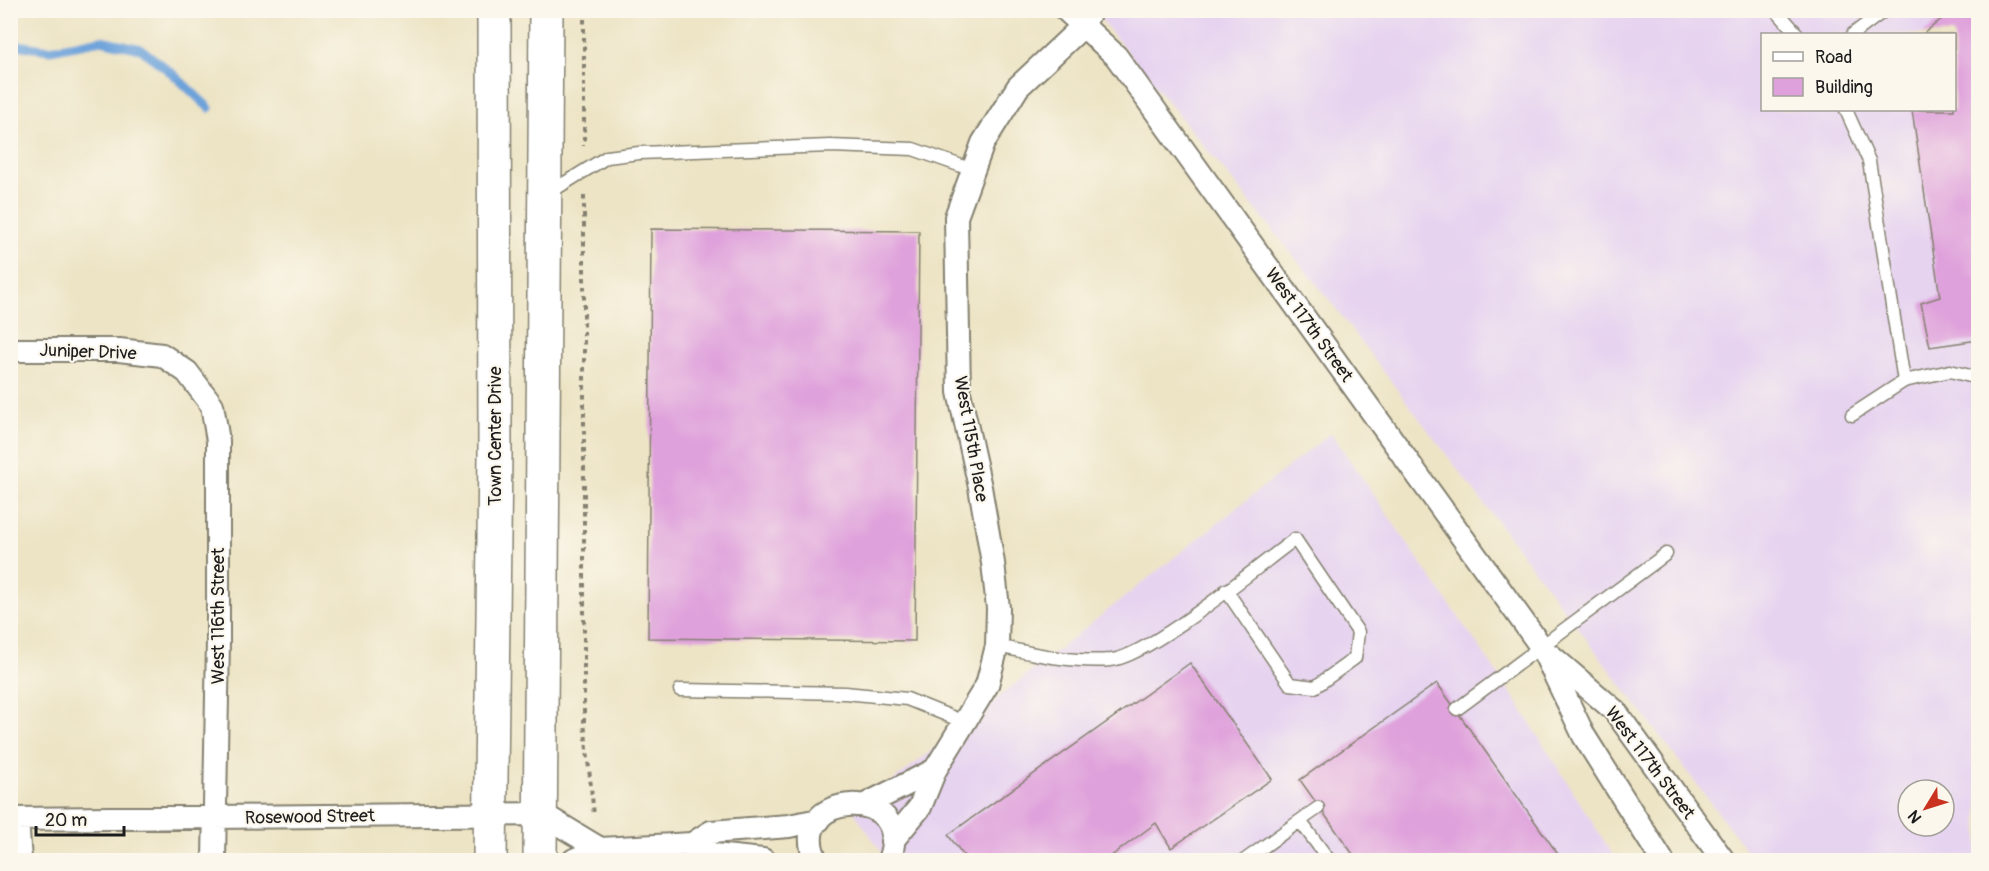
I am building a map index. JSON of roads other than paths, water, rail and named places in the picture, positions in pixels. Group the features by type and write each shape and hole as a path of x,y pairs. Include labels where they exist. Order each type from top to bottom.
{"street":[{"name":"Town Center Drive","path":"490,861 495,455 494,10"},
{"path":"540,861 546,10"},
{"name":"West 117th Street","path":"1066,10 1091,18 1542,648 1584,736 1662,861"},
{"name":"West 115th Place","path":"892,853 929,790 935,770 987,685 997,646 998,608 993,563 980,487 959,392 956,218 983,143 1018,87 1091,18"},
{"name":"Juniper Drive","path":"10,350 119,350 162,355 193,379"},
{"name":"West 116th Street","path":"193,379 212,405 218,441 219,641 214,861"},
{"name":"West 117th Street","path":"1542,648 1615,711 1723,861"},
{"path":"866,805 935,770"},
{"path":"692,844 711,832 789,826 819,820 835,807 856,803 866,805 885,819 892,853"},
{"name":"Rosewood Street","path":"14,819 214,819 542,813"},
{"path":"542,813 598,848"},
{"path":"14,819 20,861"},
{"path":"816,861 812,838 819,820"},
{"path":"574,861 598,848 692,844 714,855 764,861"}],"lane":[{"path":"1776,10 1796,33"},
{"path":"1854,33 1886,10"},
{"path":"1846,111 1869,161 1904,381"},
{"path":"545,195 607,157 639,153 830,146 913,149 973,170"},
{"path":"1852,415 1904,381 1950,371 1978,378"},
{"path":"997,646 1069,660 1114,660 1153,644 1226,590 1295,539 1358,632 1355,657 1315,687 1290,684 1226,590"},
{"path":"1457,709 1666,554"},
{"path":"680,690 844,693 907,699 964,722"},
{"path":"1245,861 1318,808"},
{"path":"1300,821 1329,861"}],"waterway":[{"path":"10,44 50,50 101,40 141,49 173,74 209,108"}]}
